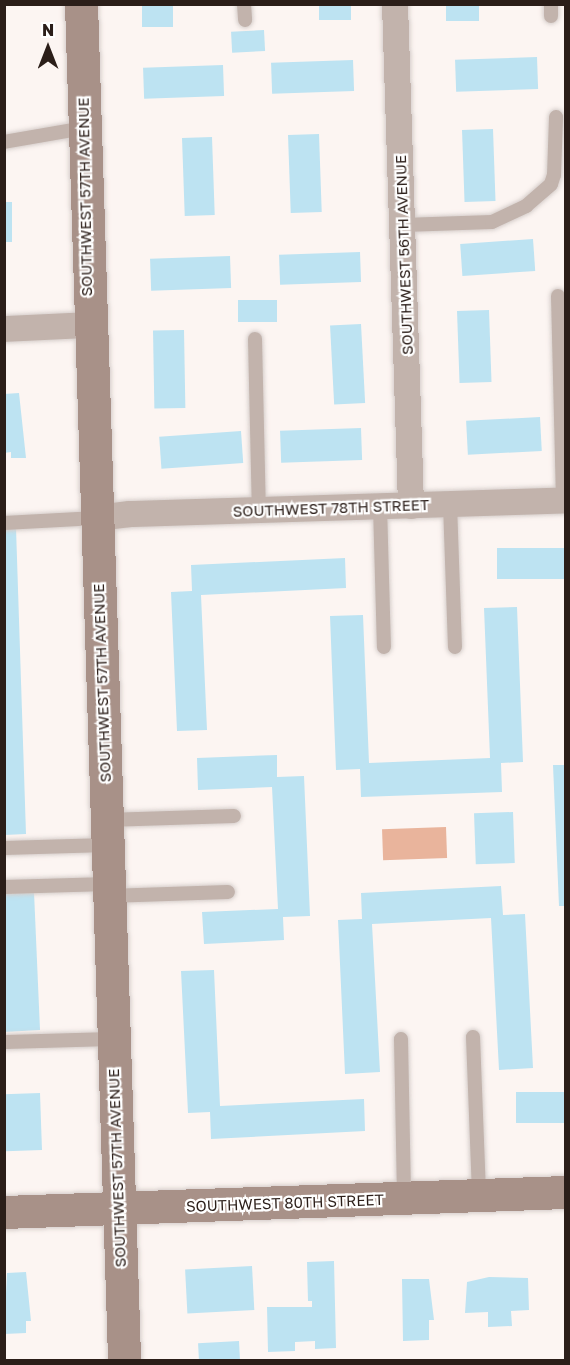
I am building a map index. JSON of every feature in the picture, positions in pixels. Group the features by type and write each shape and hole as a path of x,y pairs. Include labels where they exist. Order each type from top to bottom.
{"main road":[{"name":"SOUTHWEST 57TH AVENUE","path":"81,4 89,325 124,1360"},
{"name":"SOUTHWEST 80TH STREET","path":"4,1212 566,1192"}],"street":[{"name":"SOUTHWEST 56TH AVENUE","path":"395,4 411,506"},
{"path":"4,329 89,325"},
{"name":"SOUTHWEST 78TH STREET","path":"97,518 564,500"}],"lane":[{"path":"244,4 244,20"},
{"path":"403,225 492,222 526,206 551,184 554,175 556,117"},
{"path":"4,142 84,128"},
{"path":"558,296 564,500"},
{"path":"255,339 259,510"},
{"path":"450,504 455,647"},
{"path":"380,506 384,647"},
{"path":"4,523 97,518"},
{"path":"4,848 234,816"},
{"path":"4,886 228,892"},
{"path":"473,1037 479,1196"},
{"path":"4,1042 113,1040"},
{"path":"401,1040 404,1199"}],"shaded area":[{"path":"446,827 447,858 383,860 382,829"}],"building":[{"path":"142,4 173,4 173,27 142,27"},
{"path":"319,4 351,4 351,20 319,20"},
{"path":"446,4 479,4 479,21 446,21"},
{"path":"264,30 265,51 232,53 231,32"},
{"path":"537,57 538,89 456,92 455,60"},
{"path":"353,60 354,91 272,94 271,63"},
{"path":"223,65 224,96 144,99 143,68"},
{"path":"493,129 496,201 465,202 462,130"},
{"path":"319,134 322,212 291,213 288,135"},
{"path":"212,137 215,215 185,216 182,138"},
{"path":"4,202 12,202 12,242 4,242"},
{"path":"533,239 535,271 462,276 460,244"},
{"path":"360,252 361,282 280,285 279,255"},
{"path":"230,256 231,288 151,291 150,259"},
{"path":"238,300 277,300 277,322 238,322"},
{"path":"489,310 492,382 460,383 457,311"},
{"path":"361,324 365,403 334,405 330,326"},
{"path":"184,330 185,408 154,409 153,331"},
{"path":"19,393 26,458 11,458 11,452 4,453 4,394"},
{"path":"540,417 542,451 468,455 466,421"},
{"path":"361,428 362,460 281,463 280,431"},
{"path":"241,431 243,463 161,469 159,437"},
{"path":"4,528 16,528 26,834 4,835"},
{"path":"497,548 566,548 566,579 497,579"},
{"path":"345,558 346,588 201,595 207,730 177,731 171,592 192,591 191,565"},
{"path":"517,607 523,762 501,763 502,792 361,797 360,769 336,770 330,616 363,615 369,763 490,758 484,608"},
{"path":"277,755 277,777 304,776 310,916 283,917 284,940 204,944 202,912 278,909 272,787 198,790 197,758"},
{"path":"553,765 566,765 566,906 559,906"},
{"path":"513,812 515,863 476,864 474,813"},
{"path":"501,886 503,915 525,914 533,1068 499,1070 491,918 372,924 380,1072 345,1074 338,920 362,919 361,893"},
{"path":"34,892 40,1030 4,1032 4,894"},
{"path":"214,970 220,1106 364,1099 365,1131 211,1139 210,1112 188,1113 181,971"},
{"path":"516,1092 566,1092 566,1123 516,1123"},
{"path":"40,1093 42,1150 6,1151 4,1094"},
{"path":"334,1261 336,1348 315,1349 315,1341 295,1342 295,1351 268,1352 267,1307 312,1307 312,1301 308,1301 307,1262"},
{"path":"252,1266 254,1310 187,1313 185,1270"},
{"path":"26,1272 31,1321 26,1321 26,1333 4,1334 7,1273"},
{"path":"489,1277 528,1278 529,1310 511,1311 512,1326 488,1327 488,1312 465,1313 467,1282"},
{"path":"402,1279 429,1279 434,1320 429,1320 429,1340 403,1341"},
{"path":"239,1341 240,1360 199,1360 198,1343"}]}
